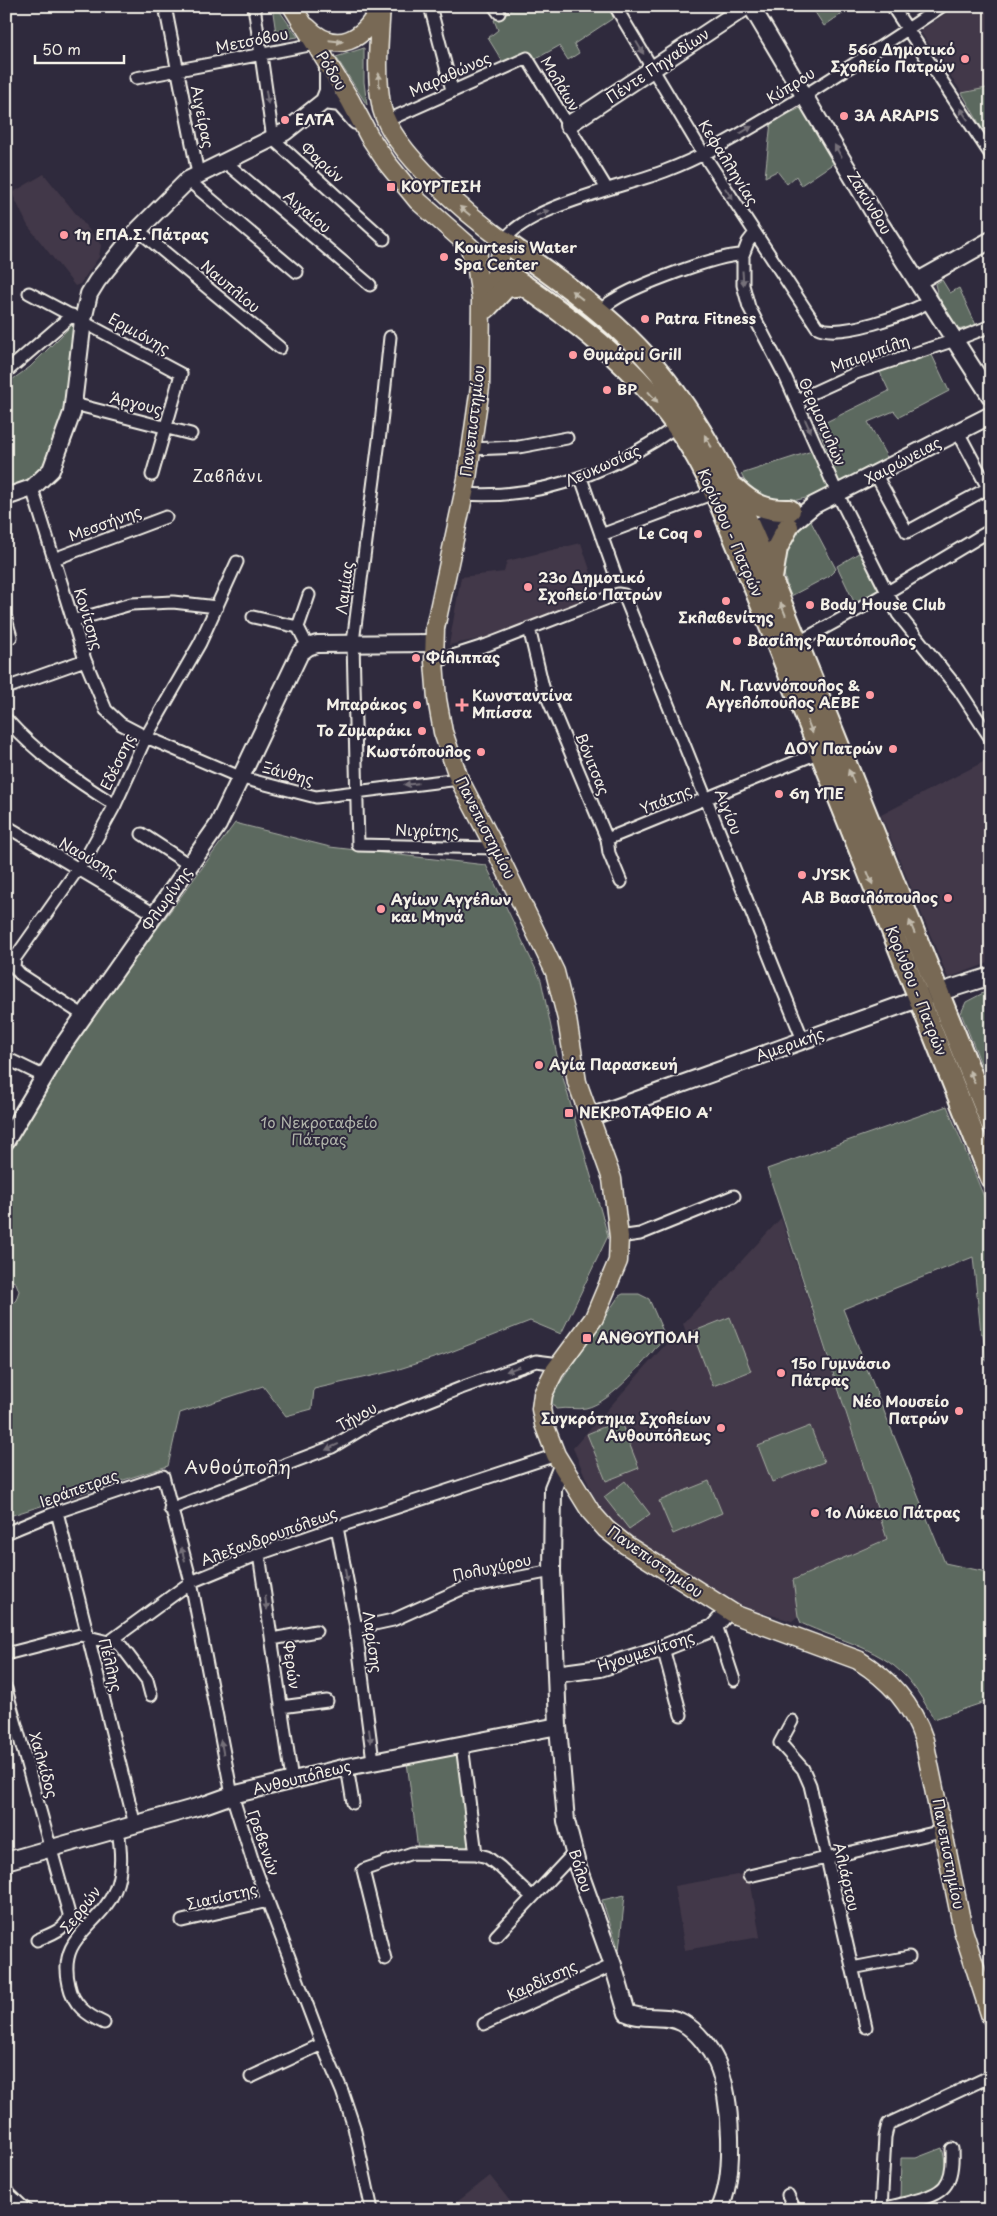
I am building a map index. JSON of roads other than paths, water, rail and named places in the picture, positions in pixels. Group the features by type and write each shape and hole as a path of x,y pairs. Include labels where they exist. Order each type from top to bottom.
{"highway":[{"name":"Κορίνθου - Πατρών","path":"504,241 599,312 651,362 681,398 702,429 723,488 746,540 820,752 991,1178"},
{"name":"Κορίνθου - Πατρών","path":"497,267 571,321 623,364 677,426 700,465 723,488"},
{"path":"488,306 506,287 524,286"},
{"path":"723,488 759,507 798,514 777,548 772,582"},
{"name":"Κορίνθου - Πατρών","path":"746,540 772,582 991,1123"}],"main road":[{"path":"295,11 317,36 342,42 353,39 366,30 380,6"},
{"path":"380,6 379,84 386,121 399,140 448,196 504,241"},
{"name":"Ρόδου","path":"295,11 369,136"},
{"path":"369,136 418,201 468,246"},
{"name":"Πανεπιστημίου","path":"481,328 504,241"},
{"name":"Πανεπιστημίου","path":"468,246 478,277 481,328 480,387 464,494 436,620 434,643 436,699 443,732 459,779 495,848 555,972 567,1019 577,1082 612,1180 619,1237 618,1261 594,1318 546,1386 541,1409 544,1424 559,1460 591,1512 606,1529 636,1553 728,1611 765,1627 844,1654 875,1671 892,1685 908,1705 924,1740 963,1930 991,2017"},
{"name":"Κορίνθου - Πατρών","path":"468,246 497,267"}],"street":[{"name":"Αιγείρας","path":"165,6 193,177"},
{"path":"254,6 273,139"},
{"path":"430,6 452,90"},
{"name":"Κεφαλληνίας","path":"615,6 704,155 812,321 823,330 839,330 862,326 914,309 930,301"},
{"name":"Πέντε Πηγαδίων","path":"568,125 747,6"},
{"name":"Ζακύνθου","path":"751,6 881,225 991,397"},
{"path":"892,6 991,154"},
{"name":"Κύπρου","path":"704,155 805,95 942,6"},
{"name":"Μετσόβου","path":"136,78 315,44"},
{"name":"Μαραθώνος","path":"386,121 527,58"},
{"name":"Μολάων","path":"527,58 568,125"},
{"path":"6,497 32,488 52,470 74,404 78,317 97,281 138,230 193,177 273,139 302,120 324,101 328,91 328,65"},
{"path":"324,101 335,102 344,106 369,136"},
{"path":"568,125 607,189"},
{"name":"Φαρών","path":"273,139 384,239"},
{"path":"504,241 510,231 536,215 607,189 664,171 704,155"},
{"name":"Αιγαίου","path":"224,161 370,285"},
{"path":"193,177 297,272"},
{"name":"Ναυπλίου","path":"138,230 280,348"},
{"name":"Θερμοπυλών","path":"755,233 748,242 743,255 742,277 746,300 797,400 838,495 906,626 959,690 989,731"},
{"path":"918,282 991,240"},
{"path":"599,312 612,301 633,290 719,258 743,255"},
{"name":"Ερμιόνης","path":"29,293 78,317 181,374 165,426"},
{"path":"6,372 78,317"},
{"name":"Μπιρμπίλη","path":"797,400 856,373 991,326"},
{"name":"Λαμίας","path":"358,845 353,642 380,433 390,337"},
{"name":"Άργους","path":"74,404 191,434"},
{"name":"Χαιρώνειας","path":"746,540 838,495 991,415"},
{"path":"152,475 165,426"},
{"name":"Λευκωσίας","path":"464,494 511,495 581,478 639,450 677,426"},
{"path":"876,475 907,532 988,488 958,432"},
{"path":"471,449 519,447 567,438"},
{"path":"581,478 615,574"},
{"name":"Κονίτσης","path":"32,488 84,660 110,715 146,738"},
{"path":"601,535 723,488"},
{"name":"Μεσσήνης","path":"54,559 166,518"},
{"path":"797,643 991,530"},
{"name":"Εδέσσης","path":"83,1015 20,974 14,967 15,958 79,870 115,805 146,738 182,678 237,562"},
{"name":"Αιγίου","path":"529,628 618,594 624,595 803,1040"},
{"path":"309,595 298,628 308,647 317,644 353,642 434,643"},
{"path":"72,621 131,604 173,602 217,607"},
{"path":"253,617 298,628"},
{"path":"6,619 11,637"},
{"path":"434,662 529,628"},
{"name":"Βόνιτσας","path":"529,628 544,687 607,840 609,853 621,882"},
{"name":"Φλωρίνης","path":"6,1141 43,1076 83,1015 191,866 218,825 242,778 297,658 308,647"},
{"path":"6,688 84,660"},
{"path":"6,719 30,744 55,765 115,805"},
{"name":"Ξάνθης","path":"146,738 242,778 316,798 358,790 459,779"},
{"name":"Υπάτης","path":"607,840 820,752"},
{"name":"Ναούσης","path":"6,826 156,915"},
{"path":"142,834 191,866"},
{"name":"Νιγρίτης","path":"358,845 495,848"},
{"name":"Αμερικής","path":"590,1117 918,999 991,976"},
{"path":"6,1058 43,1076"},
{"path":"619,1237 640,1234 734,1196"},
{"name":"Τήνου","path":"170,1508 332,1447 370,1424 469,1385 536,1361 560,1364"},
{"name":"Αλεξανδρουπόλεως","path":"116,1639 191,1582 259,1554 337,1527 559,1460"},
{"name":"Βόλου","path":"559,1460 552,1494 552,1571 558,1726 566,1821 574,1853 613,1965 627,2012 634,2016 666,2018 682,2022 696,2033 717,2062 726,2107 730,2149 728,2185 719,2210"},
{"name":"Γρεβενών","path":"163,1476 191,1582 232,1795 268,1901 322,2044 342,2091 354,2127 372,2210"},
{"name":"Ιεράπετρας","path":"6,1533 57,1512 163,1476"},
{"name":"Πέλλης","path":"57,1512 135,1825"},
{"name":"Λαρίσης","path":"337,1527 356,1628 374,1761"},
{"name":"Φερών","path":"259,1554 292,1780"},
{"name":"Πολυγύρου","path":"356,1628 392,1620 464,1588 552,1571"},
{"name":"Ηγουμενίτσης","path":"556,1674 594,1670 663,1648 705,1632 716,1625 728,1611"},
{"path":"716,1625 734,1680"},
{"path":"272,1639 316,1631"},
{"path":"6,1654 72,1636 88,1636 105,1643 116,1639 147,1680 151,1695"},
{"path":"663,1648 681,1715"},
{"name":"Χαλκίδος","path":"6,1689 51,1848"},
{"path":"282,1707 327,1701"},
{"name":"Αλιάρτου","path":"792,1722 780,1743 807,1776 866,2027"},
{"name":"Ανθουπόλεως","path":"6,1861 135,1825 232,1795 292,1780 374,1761 558,1726"},
{"path":"462,1745 476,1854"},
{"path":"346,1767 353,1803"},
{"name":"Σερρών","path":"104,2023 85,2012 76,2002 68,1983 67,1959 73,1943 109,1900 115,1889 121,1856 118,1829"},
{"path":"749,1876 942,1831"},
{"path":"37,1940 59,1930 70,1917 51,1848"},
{"path":"385,1959 363,1870 412,1853 476,1854 487,1857 531,1896"},
{"path":"496,1936 531,1896 574,1853"},
{"name":"Σιατίστης","path":"182,1921 268,1901"},
{"path":"852,1968 909,1957"},
{"name":"Καρδίτσης","path":"484,2024 613,1965"},
{"path":"251,2077 322,2044"},
{"path":"952,2149 952,2174 942,2190 931,2197 879,2209 885,2137 888,2124 991,2076"},
{"path":"6,2190 26,2210"},
{"path":"788,2195 794,2210"}],"place":[{"name":"56ο Δημοτικό Σχολείο Πατρών","path":"965,59"},
{"name":"3A ARAPIS","path":"844,116"},
{"name":"ΕΛΤΑ","path":"285,120"},
{"name":"ΚΟΥΡΤΕΣΗ","path":"391,187"},
{"name":"1η ΕΠΑ.Σ. Πάτρας","path":"64,235"},
{"name":"Kourtesis Water Spa Center","path":"444,257"},
{"name":"Patra Fitness","path":"645,319"},
{"name":"Θυμάριi Grill","path":"573,355"},
{"name":"BP","path":"607,390"},
{"name":"Le Coq","path":"698,534"},
{"name":"23ο Δημοτικό Σχολείο Πατρών","path":"528,587"},
{"name":"Σκλαβενίτης","path":"726,601"},
{"name":"Body House Club","path":"810,605"},
{"name":"Βασίλης Ραυτόπουλος","path":"737,641"},
{"name":"Φίλιππας","path":"416,658"},
{"name":"Ν. Γιαννόπουλος & Αγγελόπουλος ΑΕΒΕ","path":"870,695"},
{"name":"Μπαράκος","path":"417,705"},
{"name":"Κωνσταντίνα Μπίσσα","path":"462,705"},
{"name":"Το Ζυμαράκι","path":"422,731"},
{"name":"ΔΟΥ Πατρών","path":"893,749"},
{"name":"Κωστόπουλος","path":"481,752"},
{"name":"6η ΥΠΕ","path":"779,794"},
{"name":"JYSK","path":"802,875"},
{"name":"ΑΒ Βασιλόπουλος","path":"948,898"},
{"name":"Αγίων Αγγέλων και Μηνά","path":"381,909"},
{"name":"Αγία Παρασκευή","path":"539,1065"},
{"name":"ΝΕΚΡΟΤΑΦΕΙΟ Α'","path":"569,1113"},
{"name":"ΑΝΘΟΥΠΟΛΗ","path":"587,1338"},
{"name":"15ο Γυμνάσιο Πάτρας","path":"781,1373"},
{"name":"Νέο Μουσείο Πατρών","path":"959,1411"},
{"name":"Συγκρότημα Σχολείων Ανθουπόλεως","path":"721,1428"},
{"name":"1ο Λύκειο Πάτρας","path":"815,1513"}],"district":[{"name":"Ζαβλάνι","path":"228,476"},
{"name":"Ανθούπολη","path":"238,1468"}],"park label":[{"name":"1o Νεκροταφείο Πάτρας","path":"319,1132"}]}
